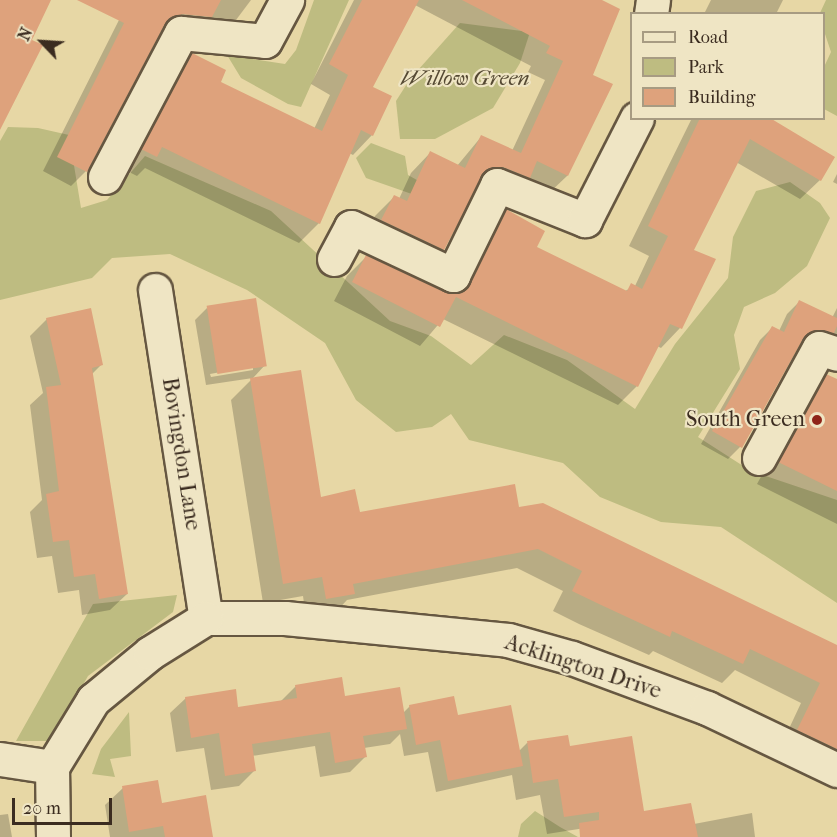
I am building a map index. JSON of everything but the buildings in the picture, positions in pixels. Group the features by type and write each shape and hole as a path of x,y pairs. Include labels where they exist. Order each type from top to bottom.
{"street":[{"path":"105,177 181,33 265,41 287,0"},
{"path":"334,260 351,227 453,275 497,185 585,220 636,120"},
{"name":"Bovingdon Lane","path":"155,290 206,618"},
{"path":"759,458 819,348 837,354"},
{"path":"54,837 52,767 93,700 150,653 206,618"},
{"name":"Acklington Drive","path":"206,618 285,618 508,640 572,658 707,708 837,770"},
{"path":"0,759 52,767"}],"green space":[{"path":"314,0 349,0 301,107 288,104 241,78 227,55 285,64 296,50"},
{"path":"826,0 837,0 837,116 825,110 825,65 831,52 825,34 825,12 820,12"},
{"name":"Willow Green","path":"460,23 530,32 520,63 493,108 435,139 400,139 396,101 410,79"},
{"path":"8,127 38,128 69,135 81,208 107,200 145,156 271,211 390,321 431,336 471,365 504,335 567,360 635,409 675,344 728,278 733,237 756,191 790,182 820,203 830,218 807,266 775,293 744,307 734,335 740,369 698,437 751,471 837,500 837,603 721,527 661,522 600,497 563,463 469,440 451,414 432,427 396,432 356,400 325,343 247,290 170,254 112,258 92,278 0,300 0,141"},
{"path":"371,143 405,156 408,175 440,193 429,200 366,178 356,158"},
{"path":"177,595 173,612 88,676 51,741 16,741 93,604"},
{"path":"129,712 131,756 110,759 115,777 92,774 101,749"},
{"path":"535,811 578,837 518,837 521,824"}],"place":[{"name":"South Green","path":"817,420"}]}
